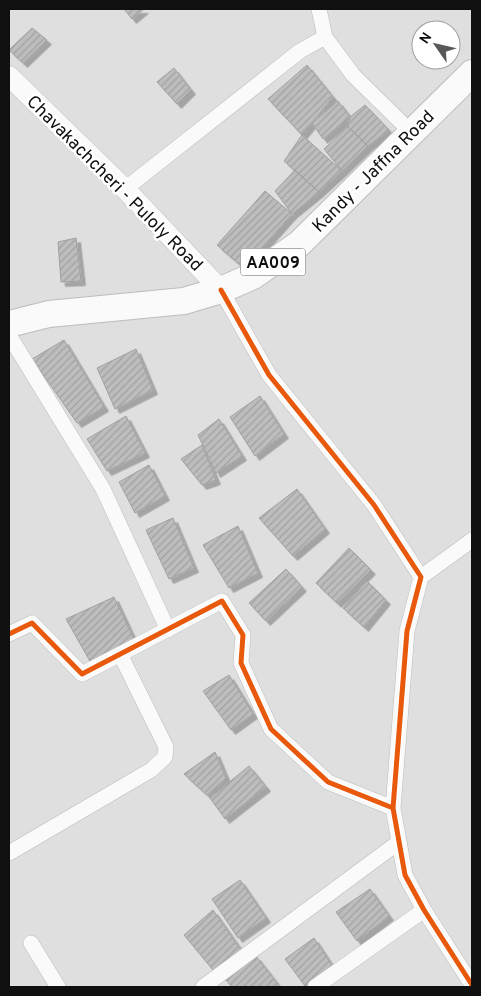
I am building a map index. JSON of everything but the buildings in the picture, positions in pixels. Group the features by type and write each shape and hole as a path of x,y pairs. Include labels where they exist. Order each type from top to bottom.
{"highway":[{"name":"Kandy - Jaffna Road","path":"9,324 48,314 184,301 221,290 253,276 299,244 472,73"}],"main road":[{"name":"Chavakachcheri - Puloly Road","path":"9,76 125,189 221,290"}],"street":[{"path":"319,9 325,37 353,75 412,133"},
{"path":"125,189 300,51 325,37"},
{"path":"221,290 269,375 374,505 422,577"},
{"path":"9,335 103,489 168,630"},
{"path":"472,540 422,577 407,631 393,808 405,875 424,910 472,985"},
{"path":"9,634 32,623 82,674 222,601 243,635 241,664 272,728 328,782 393,808"},
{"path":"9,853 151,770 165,757 166,747 120,654"},
{"path":"202,987 399,842"},
{"path":"315,987 424,910"},
{"path":"31,943 58,987"}],"cycle path":[{"path":"221,290 269,375 374,505 421,577 407,631 393,808 405,875 424,910 472,985"},
{"path":"9,634 32,623 82,674 222,601 243,635 241,663 271,729 328,782 393,808"}]}
